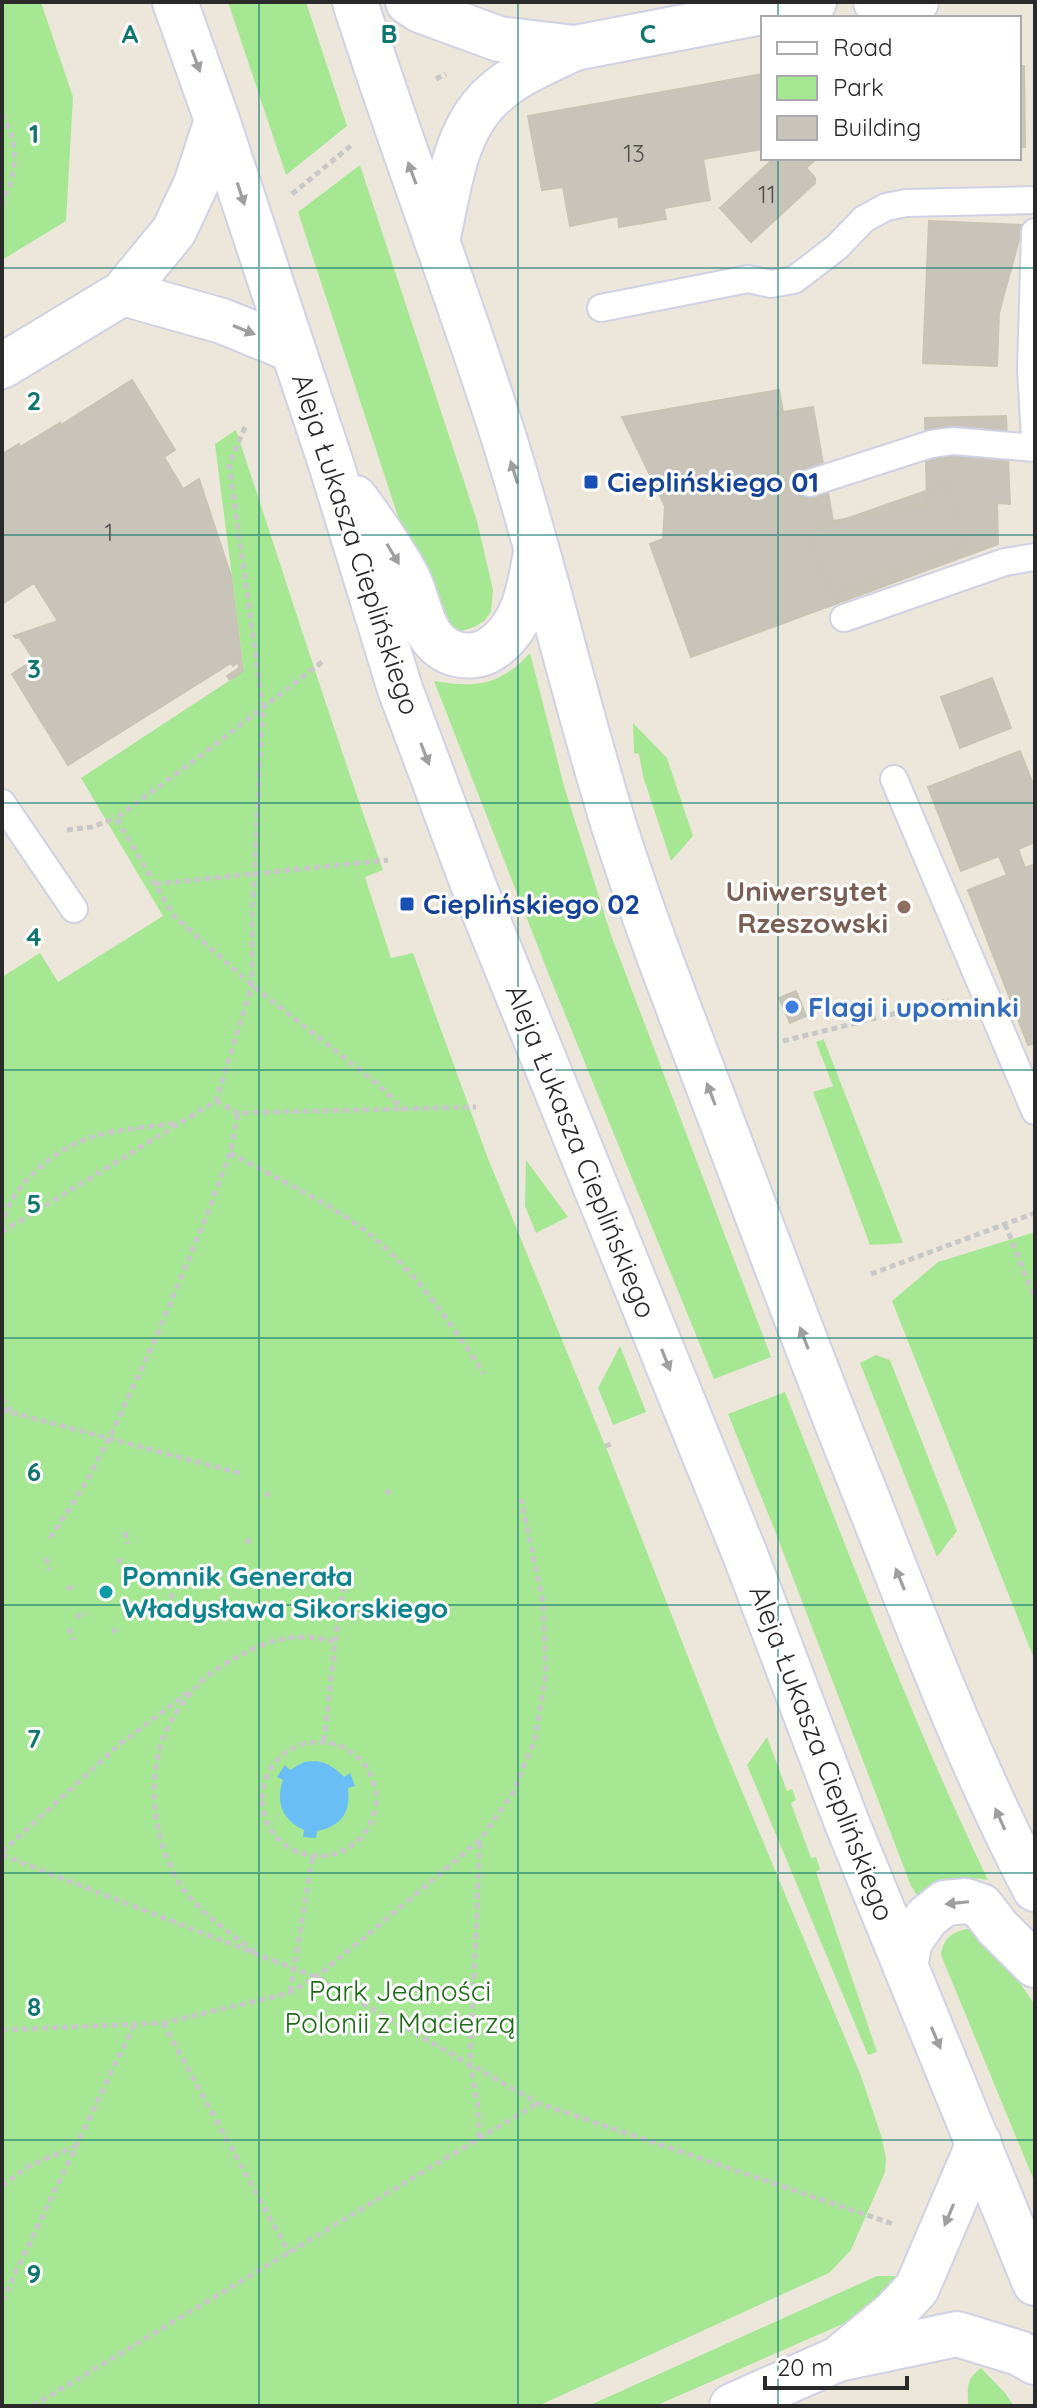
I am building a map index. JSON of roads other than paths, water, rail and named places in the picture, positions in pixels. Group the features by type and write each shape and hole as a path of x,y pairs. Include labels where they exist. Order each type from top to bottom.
{"main road":[{"name":"Aleja Łukasza Cieplińskiego","path":"175,2 332,467 400,689 471,877 746,1557 847,1823 1035,2283"},
{"path":"355,2 391,115 502,432 597,770 639,903 813,1362 946,1693 1003,1828 1035,1889"},
{"path":"408,2 420,10 499,39 575,48"},
{"path":"437,241 461,141 494,93 518,77 575,48 814,2"},
{"path":"876,2 916,2"},
{"path":"2,366 123,293 174,231 196,184 217,120"},
{"path":"123,293 222,321 293,350"},
{"path":"332,467 392,552 407,578 426,629 443,651 464,656 485,653 510,633 528,596 536,547"},
{"path":"905,1966 910,1941 927,1917 945,1903 966,1901 981,1906 1035,1965"},
{"path":"838,2359 894,2313 917,2288 979,2143"},
{"path":"732,2406 838,2359 957,2334 1019,2353 1035,2362"}],"lane":[{"path":"601,308 748,279 771,284 794,280 837,247 864,219 886,207 906,203 1035,200"},
{"path":"1035,232 1031,370 1035,438"},
{"path":"810,483 931,444 953,441 1035,448"},
{"path":"844,618 1005,562 1035,557"},
{"path":"894,779 1035,1111"},
{"path":"2,803 74,909"}],"water":[{"path":"316,1761 331,1766 344,1777 350,1773 355,1786 348,1788 348,1805 338,1822 317,1831 316,1838 303,1837 304,1830 291,1822 283,1810 280,1796 283,1780 277,1777 285,1765 290,1770 304,1762"}],"place":[{"name":"Cieplińskiego 01","path":"591,482"},
{"name":"Cieplińskiego 02","path":"407,904"},
{"name":"Uniwersytet Rzeszowski","path":"904,907"},
{"name":"Flagi i upominki","path":"792,1007"},
{"name":"Pomnik Generała Władysława Sikorskiego","path":"106,1592"}],"park label":[{"name":"Park Jedności Polonii z Macierzą","path":"400,2007"}]}
